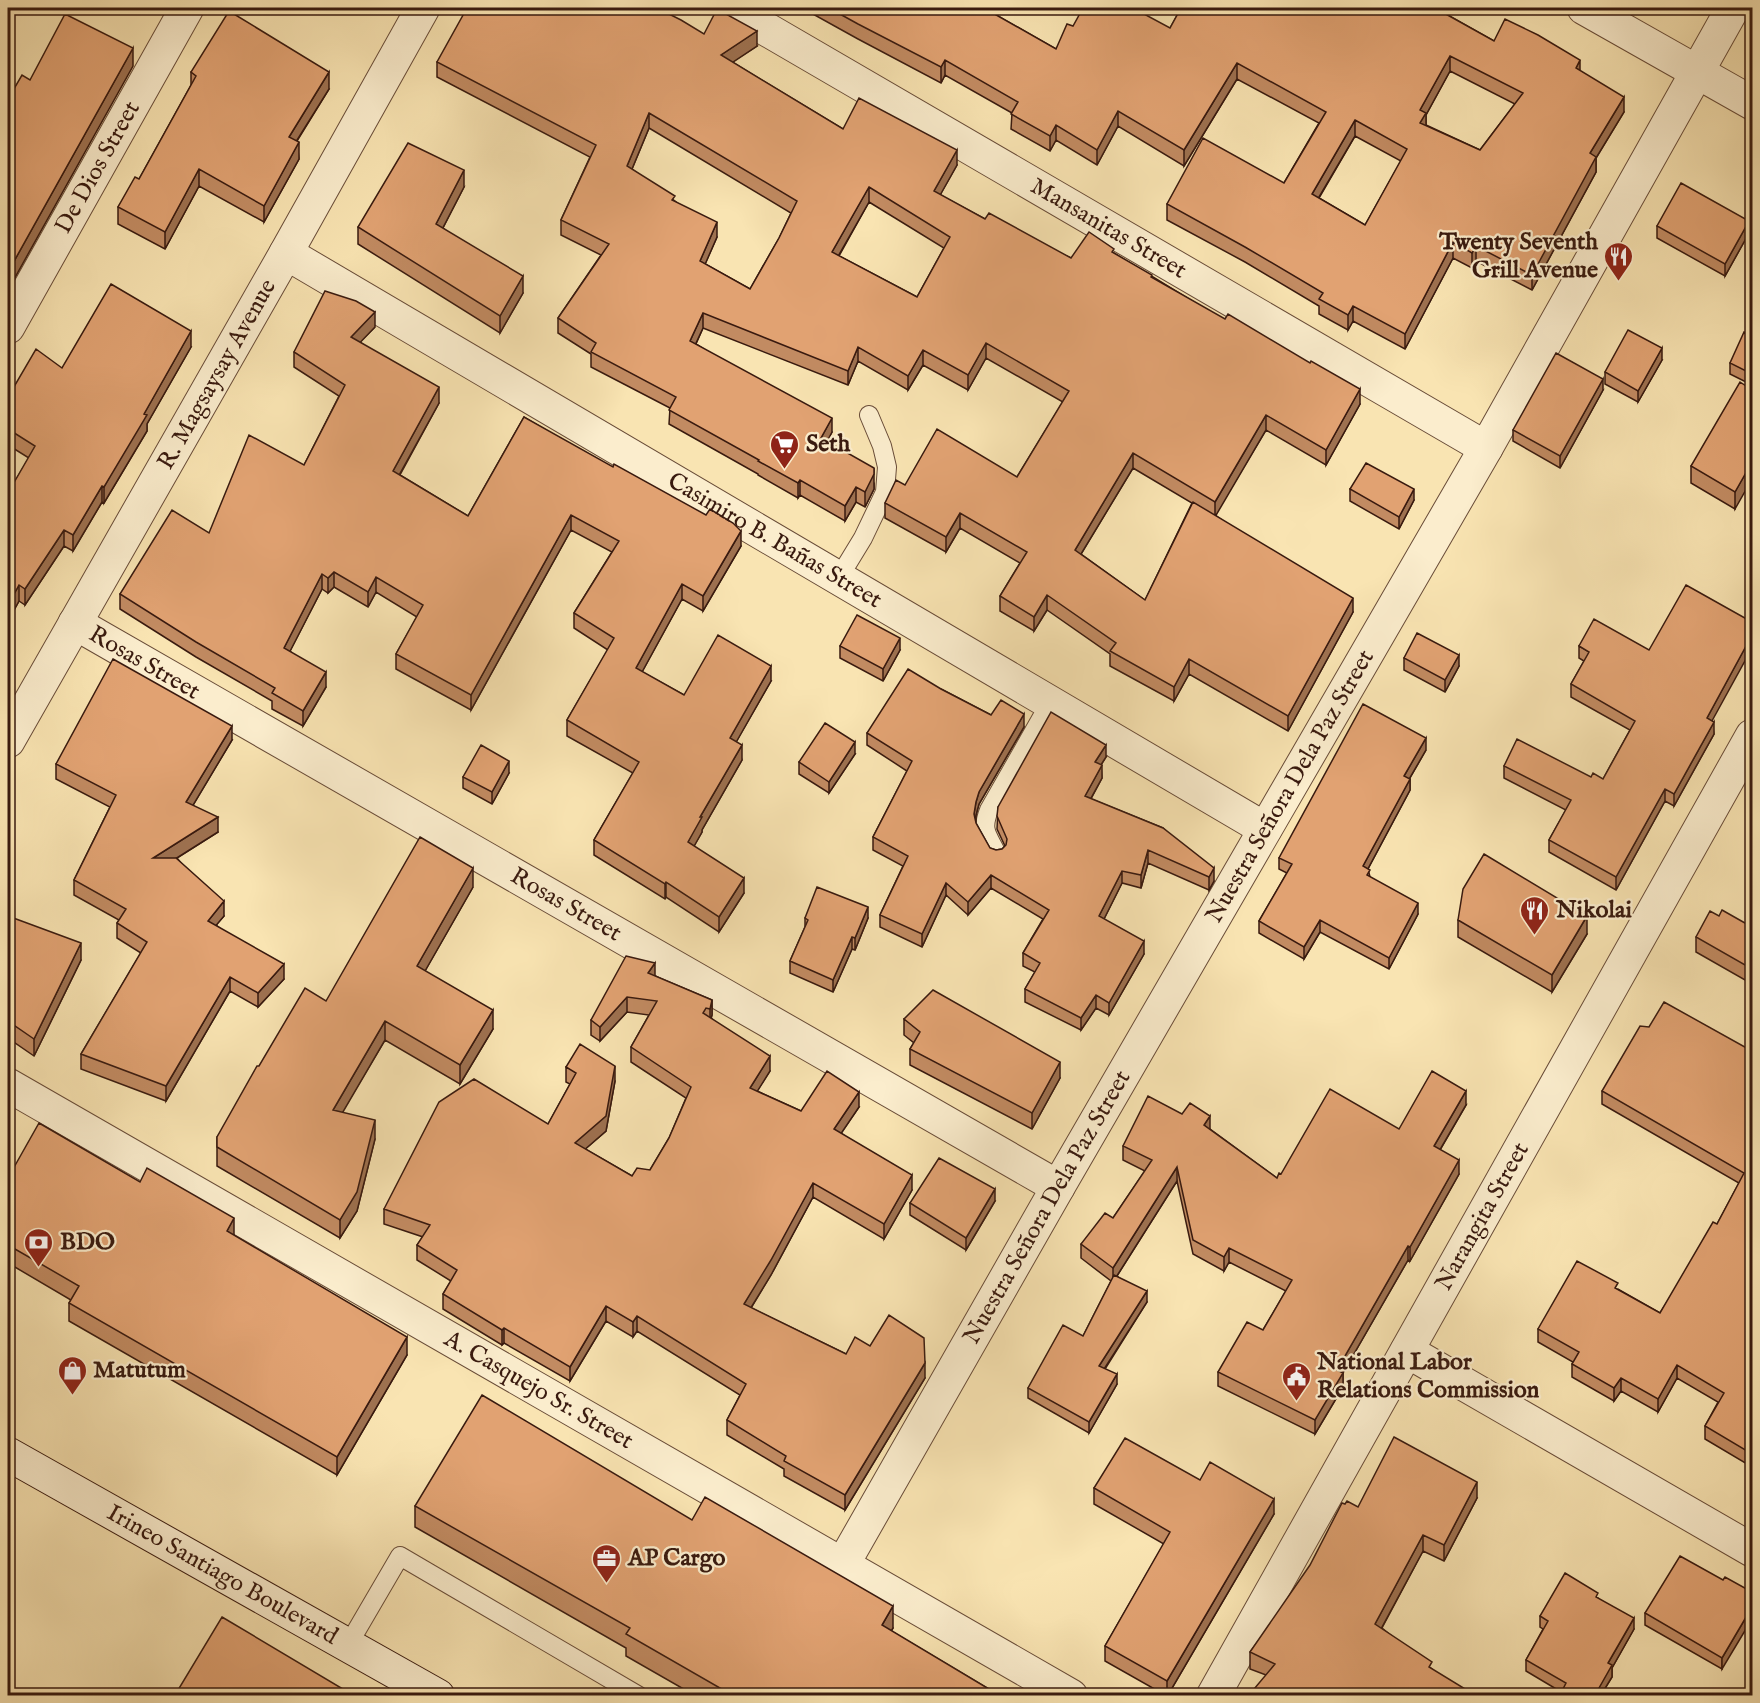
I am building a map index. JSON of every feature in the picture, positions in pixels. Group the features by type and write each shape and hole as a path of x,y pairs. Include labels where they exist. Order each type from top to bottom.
{"street":[{"name":"De Dios Street","path":"8,327 187,8"},
{"name":"R. Magsaysay Avenue","path":"8,741 423,8"},
{"name":"Mansanitas Street","path":"730,8 1486,448"},
{"path":"1584,8 1752,103"},
{"name":"Nuestra Señora Dela Paz Street","path":"843,1564 1058,1186 1486,448 1733,8"},
{"name":"Casimiro B. Bañas Street","path":"286,253 1265,829"},
{"name":"Rosas Street","path":"75,623 1058,1186"},
{"name":"Narangita Street","path":"1213,1695 1752,736"},
{"name":"A. Casquejo Sr. Street","path":"8,1085 1071,1695"},
{"path":"1407,1351 1752,1550"},
{"name":"Irineo Santiago Boulevard","path":"8,1454 348,1645 422,1692"}],"lane":[{"path":"838,579 885,492 887,467 885,457 869,415"},
{"path":"996,852 985,830 984,822 1050,703"},
{"path":"348,1645 400,1556 639,1695"}],"building":[{"path":"467,8 657,8 704,34 717,9 757,31 721,55 843,129 859,98 957,150 934,191 985,219 989,213 1071,258 1089,232 1114,249 1112,252 1152,275 1151,277 1225,319 1228,314 1310,363 1311,361 1360,389 1326,450 1266,415 1215,502 1133,453 1075,550 1145,600 1193,502 1353,598 1288,716 1189,659 1174,687 1110,651 1116,643 1047,595 1034,617 1000,596 1027,552 960,513 946,537 885,503 896,480 905,485 937,429 1017,477 1069,391 986,343 968,375 923,350 908,376 858,347 848,371 703,313 690,341 832,418 821,438 874,468 874,474 865,492 856,487 845,506 800,480 798,483 669,410 676,397 591,352 596,343 558,318 609,244 561,220 596,145 437,62","holes":["649,113 797,201 750,289 700,261 717,222 672,200 675,196 627,166","869,187 950,237 917,297 832,252"]},
{"path":"829,8 984,8 1056,49 1067,24 1073,26 1083,8 1133,8 1170,28 1181,8 1435,8 1494,41 1505,19 1580,60 1576,68 1624,97 1590,153 1596,157 1532,275 1476,246 1472,253 1453,242 1405,334 1353,306 1348,315 1319,299 1323,293 1167,204 1203,138 1284,183 1326,112 1237,63 1184,150 1118,111 1097,150 1056,125 1050,136 1011,114 1018,102 945,60 941,67","holes":["1450,56 1523,93 1480,150 1420,123 1426,113 1420,110","1355,120 1407,149 1365,225 1312,194"]},
{"path":"229,11 329,72 289,137 299,142 264,206 199,169 165,232 118,207 135,177 139,179 196,76 191,72"},
{"path":"65,14 133,48 8,272 8,99 22,75 30,80"},
{"path":"408,143 464,170 436,224 523,276 500,316 358,227"},
{"path":"1681,183 1749,221 1725,264 1657,226"},
{"path":"111,284 191,331 144,414 147,415 73,535 64,530 25,589 19,585 8,605 8,493 35,446 8,429 8,397 36,349 62,368"},
{"path":"325,291 356,301 375,312 351,337 439,387 393,471 468,516 524,417 613,467 614,464 706,515 710,509 733,523 741,531 703,596 682,584 636,668 684,695 718,635 771,666 730,738 742,745 688,842 744,878 719,917 666,882 665,884 594,840 639,762 567,720 614,638 574,613 619,541 571,515 471,695 396,654 423,605 376,577 368,592 334,572 328,578 322,574 284,648 326,672 303,711 272,693 275,688 120,594 172,510 209,533 249,435 304,465 345,385 294,352"},
{"path":"1628,330 1662,348 1638,391 1605,372"},
{"path":"1744,332 1752,336 1752,374 1730,363"},
{"path":"1556,353 1603,379 1560,456 1513,430"},
{"path":"1740,382 1752,390 1752,462 1735,492 1691,466"},
{"path":"1366,463 1414,489 1399,517 1350,489"},
{"path":"1686,585 1752,622 1752,635 1707,718 1714,722 1674,794 1665,789 1616,877 1549,840 1571,800 1504,766 1517,739 1591,777 1593,773 1603,779 1635,721 1571,684 1589,652 1579,646 1594,619 1649,650"},
{"path":"857,615 900,638 883,669 840,646"},
{"path":"1417,633 1459,655 1445,680 1404,658"},
{"path":"113,659 232,726 186,802 218,817 153,858 176,858 224,901 208,921 284,964 258,993 230,977 166,1086 81,1054 147,942 117,923 126,909 74,880 116,795 56,764"},
{"path":"908,669 991,715 1001,700 1024,714 979,792 976,802 974,814 976,823 990,848 1002,849 1006,845 1007,839 997,816 998,807 1051,712 1106,745 1095,762 1102,765 1085,796 1163,828 1214,868 1209,877 1148,850 1141,875 1122,871 1099,916 1144,941 1109,1003 1096,995 1081,1018 1025,989 1040,963 1023,953 1049,910 991,875 968,902 946,883 922,934 880,915 908,856 873,837 912,761 867,733"},
{"path":"1363,704 1426,738 1404,776 1410,779 1363,866 1370,870 1367,875 1418,903 1389,958 1320,920 1304,947 1259,921 1292,864 1279,858"},
{"path":"825,723 855,742 829,782 799,762"},
{"path":"481,745 509,761 492,792 463,777"},
{"path":"420,837 473,868 417,966 493,1010 460,1065 385,1021 333,1110 375,1120 357,1192 340,1220 217,1147 217,1137 305,988 326,1001"},
{"path":"1484,854 1587,916 1552,975 1458,920 1463,889"},
{"path":"817,887 868,907 833,980 790,961 808,920 805,918"},
{"path":"1722,910 1752,927 1752,969 1696,937 1710,911 1719,916"},
{"path":"8,916 81,943 34,1039 8,1021"},
{"path":"626,956 655,963 648,973 712,1000 710,1009 706,1008 703,1013 770,1056 750,1088 801,1111 827,1071 859,1092 834,1129 912,1175 884,1224 813,1183 744,1304 846,1354 855,1337 870,1346 889,1315 924,1338 925,1363 845,1495 784,1461 786,1456 727,1420 746,1384 637,1316 633,1322 606,1306 570,1367 504,1328 502,1330 443,1294 457,1270 417,1245 430,1225 384,1209 439,1102 474,1079 548,1124 576,1073 566,1067 580,1044 615,1066 606,1116 575,1143 632,1176 637,1168 650,1170 669,1138 691,1087 631,1047 657,1001 627,997 600,1027 591,1020"},
{"path":"933,990 1060,1062 1032,1113 910,1049 920,1032 904,1019"},
{"path":"1664,1002 1752,1051 1752,1454 1705,1426 1724,1393 1677,1365 1658,1399 1621,1378 1614,1388 1572,1364 1579,1352 1538,1329 1577,1261 1618,1283 1615,1288 1660,1313 1713,1222 1717,1224 1744,1173 1602,1091 1640,1026 1649,1027"},
{"path":"1432,1071 1466,1091 1434,1146 1459,1160 1337,1370 1343,1373 1315,1420 1218,1372 1247,1322 1263,1330 1292,1280 1229,1248 1224,1257 1193,1240 1177,1167 1113,1268 1081,1244 1105,1213 1113,1218 1152,1160 1123,1146 1148,1096 1182,1114 1190,1103 1210,1116 1204,1125 1277,1178 1330,1089 1399,1129"},
{"path":"39,1123 140,1182 147,1168 234,1218 227,1231 407,1337 337,1457 69,1303 79,1286 8,1245 8,1166 13,1169"},
{"path":"939,1158 995,1189 966,1238 910,1203"},
{"path":"1114,1275 1147,1291 1099,1366 1117,1374 1089,1422 1028,1388 1063,1325 1083,1336"},
{"path":"482,1395 692,1520 705,1497 893,1606 882,1625 999,1695 732,1695 626,1634 630,1628 415,1506"},
{"path":"1394,1437 1477,1482 1444,1545 1423,1535 1375,1624 1432,1662 1429,1667 1475,1695 1249,1695 1275,1664 1250,1652 1310,1565 1342,1503 1345,1504 1347,1501 1358,1507"},
{"path":"1125,1438 1200,1480 1210,1462 1274,1499 1167,1681 1105,1646 1170,1532 1094,1488"},
{"path":"1680,1556 1723,1580 1725,1577 1752,1592 1752,1607 1722,1658 1645,1613"},
{"path":"1565,1573 1598,1593 1596,1597 1634,1618 1608,1663 1612,1665 1595,1695 1575,1695 1563,1689 1566,1683 1526,1660 1548,1621 1540,1616"},
{"path":"222,1617 353,1695 175,1695"}],"place":[{"name":"Twenty Seventh Grill Avenue","path":"1619,282"},
{"name":"Seth","path":"785,470"},
{"name":"Nikolai","path":"1535,936"},
{"name":"BDO","path":"39,1268"},
{"name":"Matutum","path":"72,1396"},
{"name":"National Labor Relations Commission","path":"1296,1402"},
{"name":"AP Cargo","path":"607,1584"}]}
